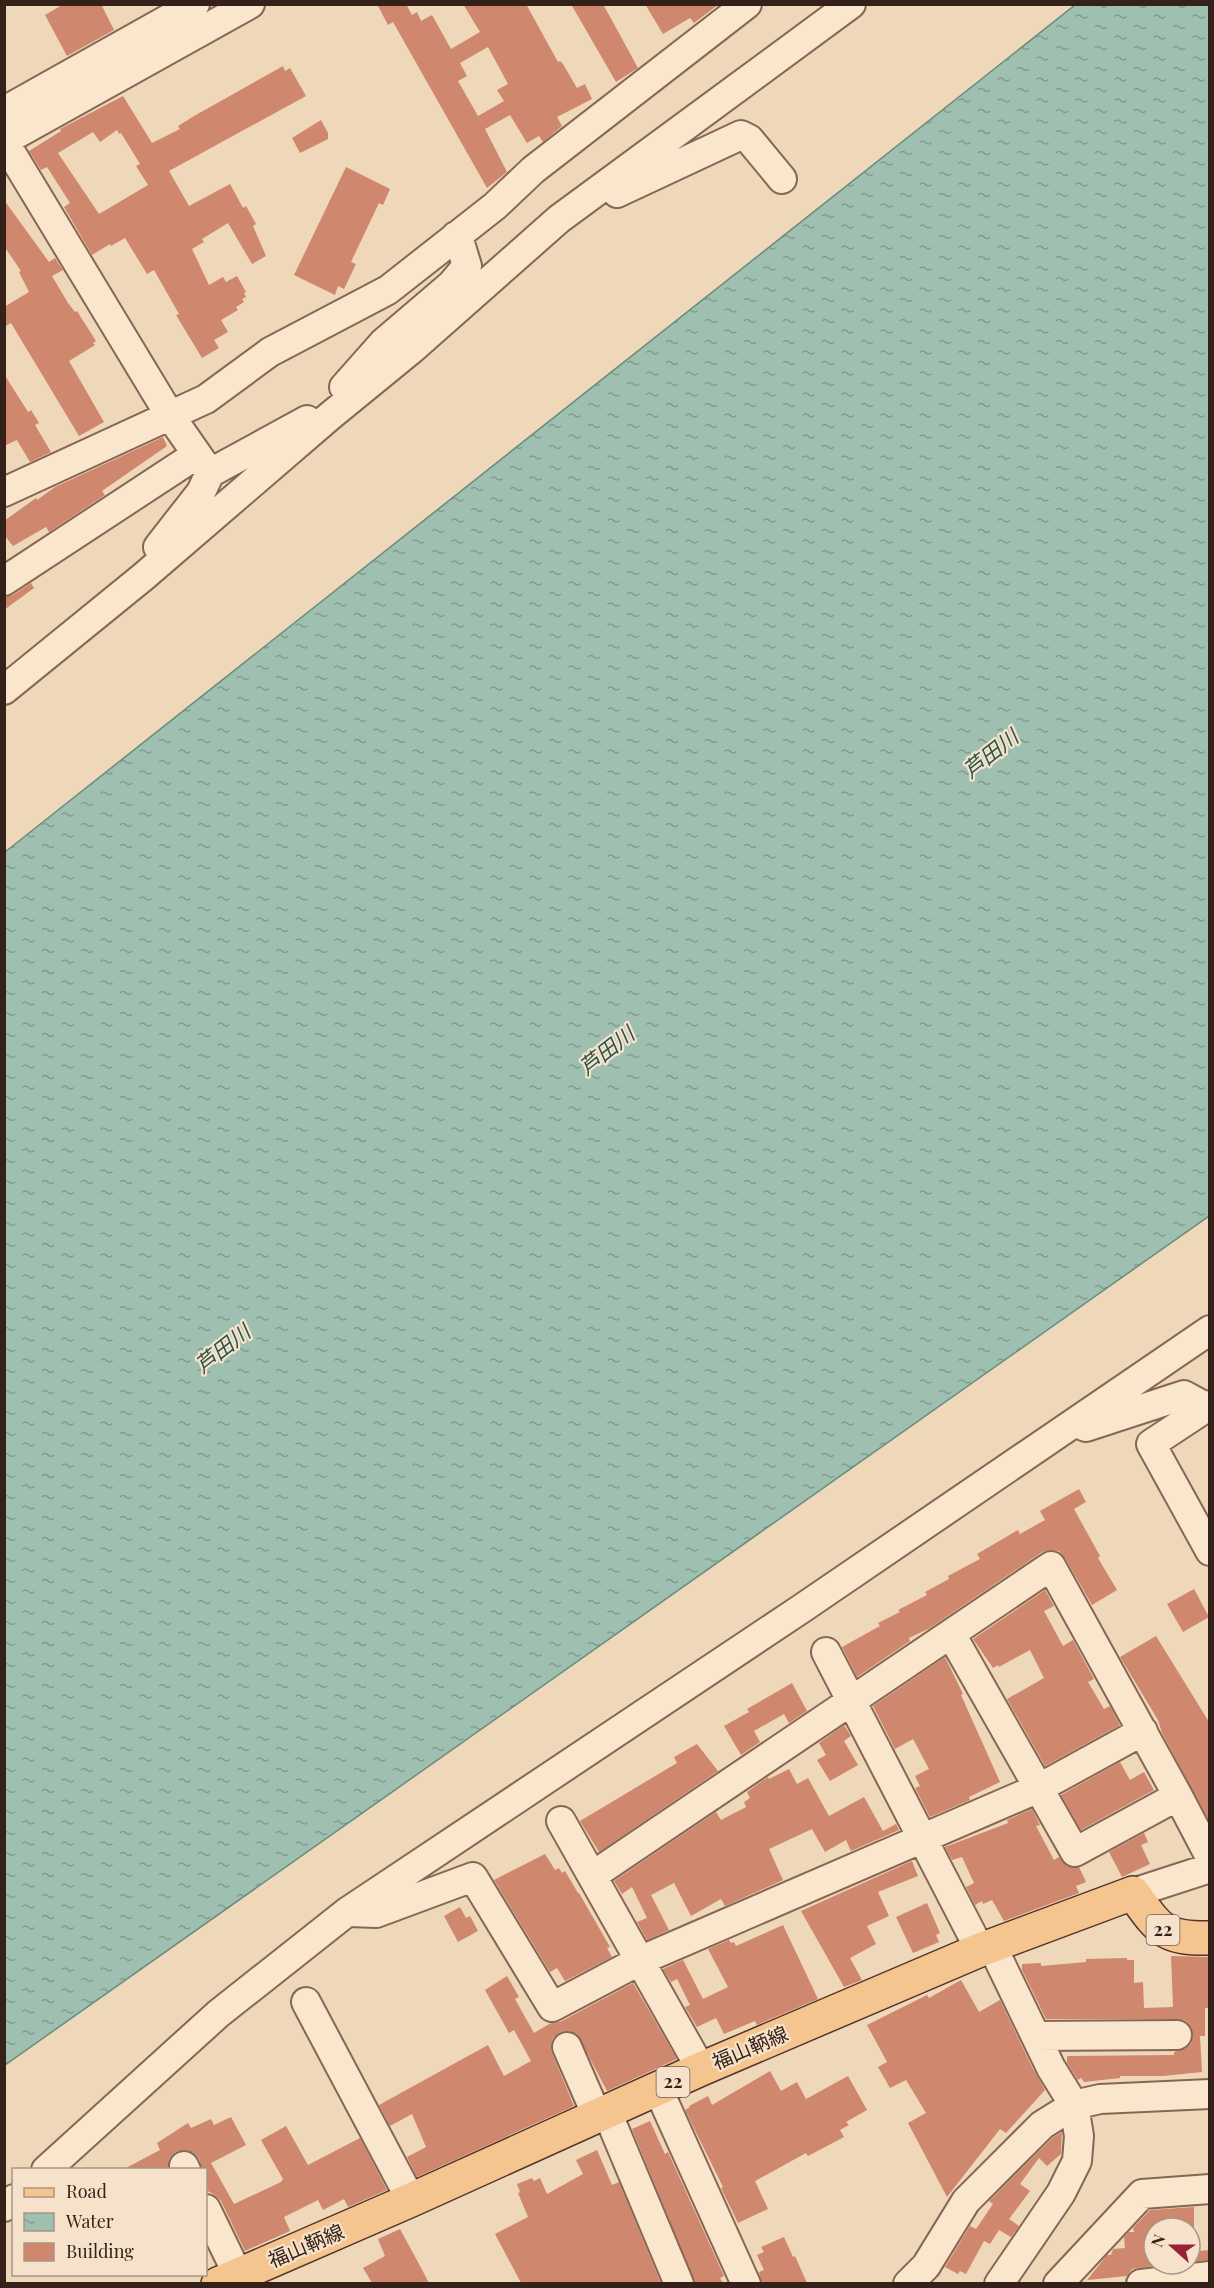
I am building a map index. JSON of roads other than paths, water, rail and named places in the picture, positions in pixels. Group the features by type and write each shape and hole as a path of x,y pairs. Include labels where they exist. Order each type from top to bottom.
{"main road":[{"name":"福山鞆線","path":"228,2279 411,2200 701,2069 986,1948 1133,1893"},
{"name":"22","path":"1133,1893 1154,1923 1168,1934 1187,1938 1209,1938"}],"street":[{"path":"4,111 202,14 250,4"},
{"path":"4,492 169,414 206,399 270,352 346,310 388,290 495,206 533,170 747,4"},
{"path":"4,690 143,577 330,416 412,349 559,219 851,4"},
{"path":"143,577 149,559 201,492 203,464 169,414 5,141 202,14"},
{"path":"608,182 617,193 741,135 749,139 782,179"},
{"path":"330,416 339,393 383,343 451,285 467,266 456,236"},
{"path":"4,581 203,464 306,420 330,416"},
{"path":"47,2168 218,2014 347,1912 801,1609 1209,1330"},
{"path":"1073,1422 1086,1427 1184,1395 1208,1406"},
{"path":"1208,1406 1151,1444 1209,1551"},
{"path":"592,1876 1051,1566 1143,1731 1209,1857"},
{"path":"951,1634 1075,1851 1178,1796"},
{"path":"826,1652 923,1838 1071,2100 1079,2136 1077,2161 1061,2193 999,2283"},
{"path":"347,1912 376,1913 473,1877 552,2007 639,1961 1039,1788 1143,1731"},
{"path":"561,1821 701,2069"},
{"path":"1133,1893 1209,1868"},
{"path":"306,2002 411,2200"},
{"path":"1036,2036 1177,2035"},
{"path":"567,2047 602,2114 679,2283"},
{"path":"658,2089 746,2283"},
{"path":"908,2283 926,2265 966,2201 1042,2125 1071,2100 1209,2094"},
{"path":"1058,2283 1142,2194 1209,2189"},
{"path":"207,2213 228,2279"},
{"path":"1141,2283 1209,2276"}],"water":[{"name":"芦田川","path":"1075,5 1209,5 1209,1216 5,2065 5,852"}]}
